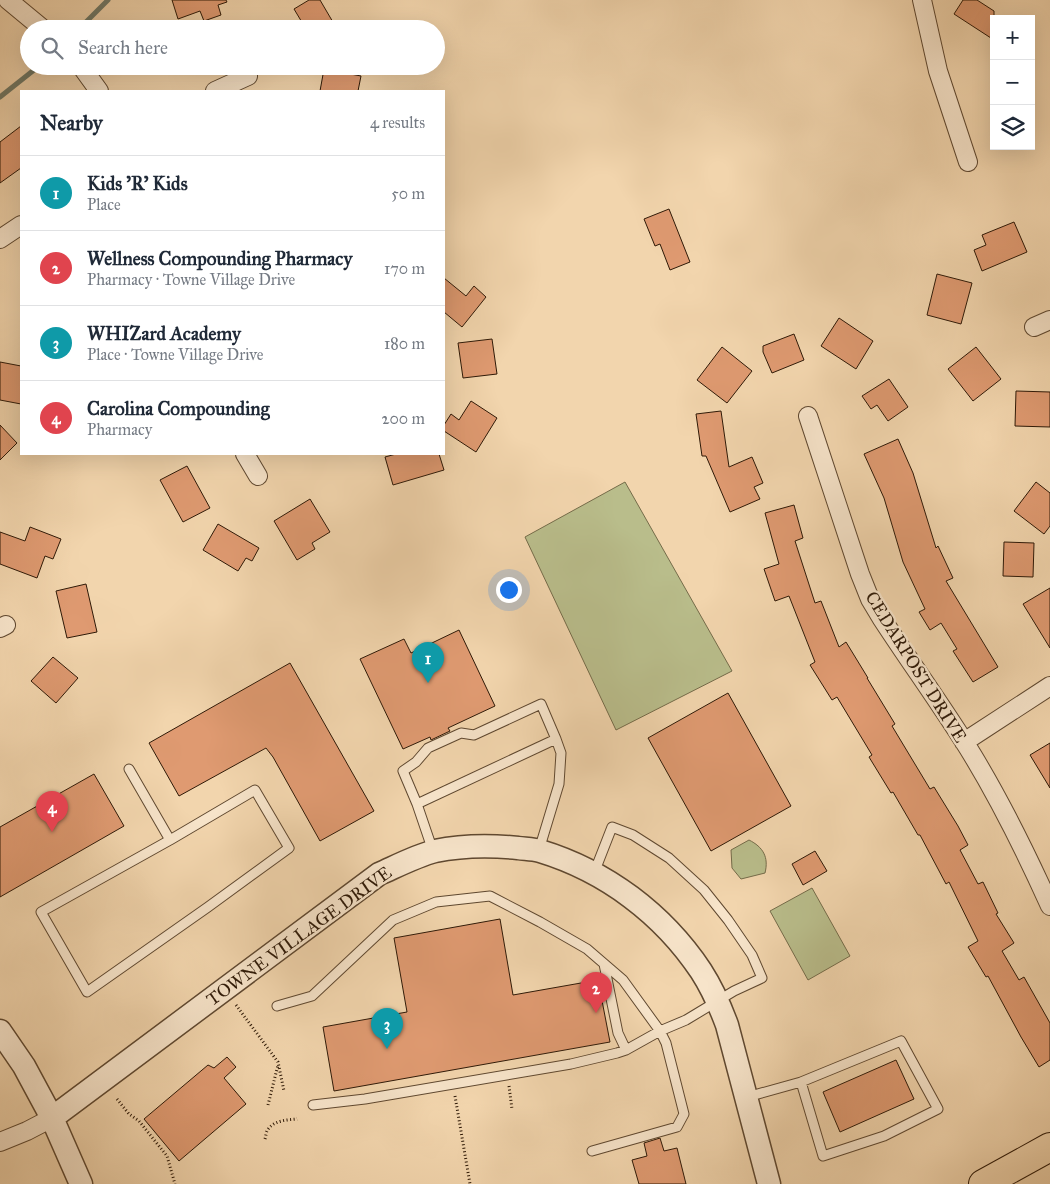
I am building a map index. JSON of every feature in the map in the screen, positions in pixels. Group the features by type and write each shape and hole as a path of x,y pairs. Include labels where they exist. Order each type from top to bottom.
{"main road":[{"path":"983,1184 1050,1147"}],"street":[{"path":"8,0 31,20"},
{"path":"922,0 938,71 968,162"},
{"path":"87,75 98,90"},
{"path":"217,90 248,76"},
{"path":"0,239 20,226"},
{"name":"CEDARPOST DRIVE","path":"808,416 860,574 870,598 882,620 964,742 1005,813 1050,906"},
{"path":"246,455 258,476"},
{"path":"964,742 1050,686"},
{"name":"TOWNE VILLAGE DRIVE","path":"52,1118 379,874 411,859 434,852 464,846 492,845 538,851 594,873 620,888 642,906 662,923 682,946 697,965 718,1001 727,1025 769,1184"},
{"path":"0,1031 24,1066 52,1118 82,1184"},
{"path":"0,1142 52,1118"}],"lane":[{"path":"434,852 403,771 416,762 428,748 461,733 474,735 541,704 561,753 559,784 538,851"},
{"path":"417,804 556,738"},
{"path":"129,768 170,840"},
{"path":"255,790 289,848 87,992 41,912 170,840 255,790"},
{"path":"313,1105 366,1099 562,1066 617,1054 660,1030 686,1020 738,989 762,978 752,954 704,890 668,858 633,835 612,826 594,873"},
{"path":"277,1006 312,996 393,920 436,902 490,896 586,949 604,963 622,980 660,1030 666,1043 684,1114 677,1127 592,1151"},
{"path":"604,963 618,1033 626,1050"},
{"path":"747,1097 801,1082 901,1041 938,1108 884,1136 823,1156 801,1082"}],"path":[{"path":"236,1005 278,1062 284,1091"},
{"path":"268,1105 278,1062"},
{"path":"509,1085 512,1109"},
{"path":"455,1094 470,1184"},
{"path":"117,1099 128,1114 140,1121 167,1156 175,1184"},
{"path":"265,1139 268,1130 274,1124 283,1120 298,1119"}],"green space":[{"path":"625,482 732,671 616,730 525,537"},
{"path":"749,840 764,853 766,862 765,873 741,879 732,868 731,850"},
{"path":"812,888 850,956 808,980 770,911"}],"building":[{"path":"172,0 226,0 227,2 218,5 221,15 207,20 204,20 200,11 178,19"},
{"path":"309,0 320,0 332,20 301,20 294,9"},
{"path":"963,0 977,0 994,11 994,15 990,15 990,37 954,14"},
{"path":"323,75 361,76 358,90 320,90"},
{"path":"20,127 20,169 0,183 0,142"},
{"path":"669,209 690,262 670,270 660,244 655,246 644,219"},
{"path":"1014,222 1027,252 982,271 974,250 986,245 982,235"},
{"path":"937,274 972,283 961,324 927,315"},
{"path":"445,279 466,296 474,286 486,297 462,327 445,313"},
{"path":"839,318 873,341 856,369 821,346"},
{"path":"794,334 804,360 772,373 763,352 763,346"},
{"path":"492,339 497,374 463,378 458,343"},
{"path":"722,347 752,371 727,403 697,380"},
{"path":"976,347 1001,379 973,401 948,369"},
{"path":"0,362 20,366 20,404 0,400"},
{"path":"889,379 908,407 888,421 877,405 871,409 862,396"},
{"path":"1016,391 1050,392 1050,427 1015,426"},
{"path":"471,401 497,418 476,452 445,432 445,423 451,414 459,420"},
{"path":"721,411 729,467 752,457 763,483 754,487 760,499 730,512 706,456 702,456 696,414"},
{"path":"0,425 17,443 0,460"},
{"path":"898,439 913,473 936,548 938,546 953,578 946,581 998,667 973,682 953,651 957,649 941,623 930,630 919,612 925,609 903,562 884,498 864,454"},
{"path":"392,455 439,455 444,470 393,485 385,457"},
{"path":"187,466 210,508 183,522 160,480"},
{"path":"1036,482 1050,493 1050,526 1044,534 1014,511"},
{"path":"310,499 330,532 312,543 315,549 297,560 274,521"},
{"path":"794,505 803,538 795,541 815,603 821,601 839,647 846,642 895,724 892,726 930,789 934,787 958,826 968,845 960,850 978,884 983,882 998,913 996,914 1014,943 1002,951 1019,980 1024,977 1050,1023 1050,1060 1039,1067 988,976 986,977 968,947 978,941 949,882 946,884 920,835 918,835 893,792 891,793 869,757 872,755 837,697 832,700 810,665 815,662 789,596 775,601 764,569 779,564 765,513"},
{"path":"218,524 259,548 252,561 246,558 238,571 203,550"},
{"path":"30,527 61,539 53,559 45,556 37,578 0,564 0,532 25,541"},
{"path":"1004,542 1034,543 1033,577 1003,576"},
{"path":"86,584 97,632 67,638 56,591"},
{"path":"1050,588 1050,648 1023,604"},
{"path":"459,630 495,706 448,728 450,731 431,740 430,737 403,749 360,659 404,639 411,653"},
{"path":"53,657 78,678 56,703 31,681"},
{"path":"290,663 374,811 320,841 273,757 266,748 179,796 149,743"},
{"path":"728,693 791,806 711,851 648,738"},
{"path":"1050,743 1050,788 1030,755"},
{"path":"94,774 124,826 0,897 0,827"},
{"path":"815,851 827,871 803,885 792,864"},
{"path":"500,919 513,995 598,980 610,1042 334,1091 323,1027 407,1012 394,938"},
{"path":"227,1057 236,1067 224,1078 246,1104 179,1161 144,1119 208,1065 214,1068"},
{"path":"896,1060 914,1099 840,1132 823,1092"},
{"path":"660,1138 664,1151 677,1148 686,1184 639,1184 632,1160 647,1156 644,1143"}],"waterway":[{"path":"88,20 108,0"},
{"path":"0,97 28,75"}],"place":[{"name":"Kids 'R' Kids","path":"428,683"},
{"name":"Carolina Compounding","path":"52,832"},
{"name":"Wellness Compounding Pharmacy","path":"596,1013"},
{"name":"WHIZard Academy","path":"387,1049"}]}
